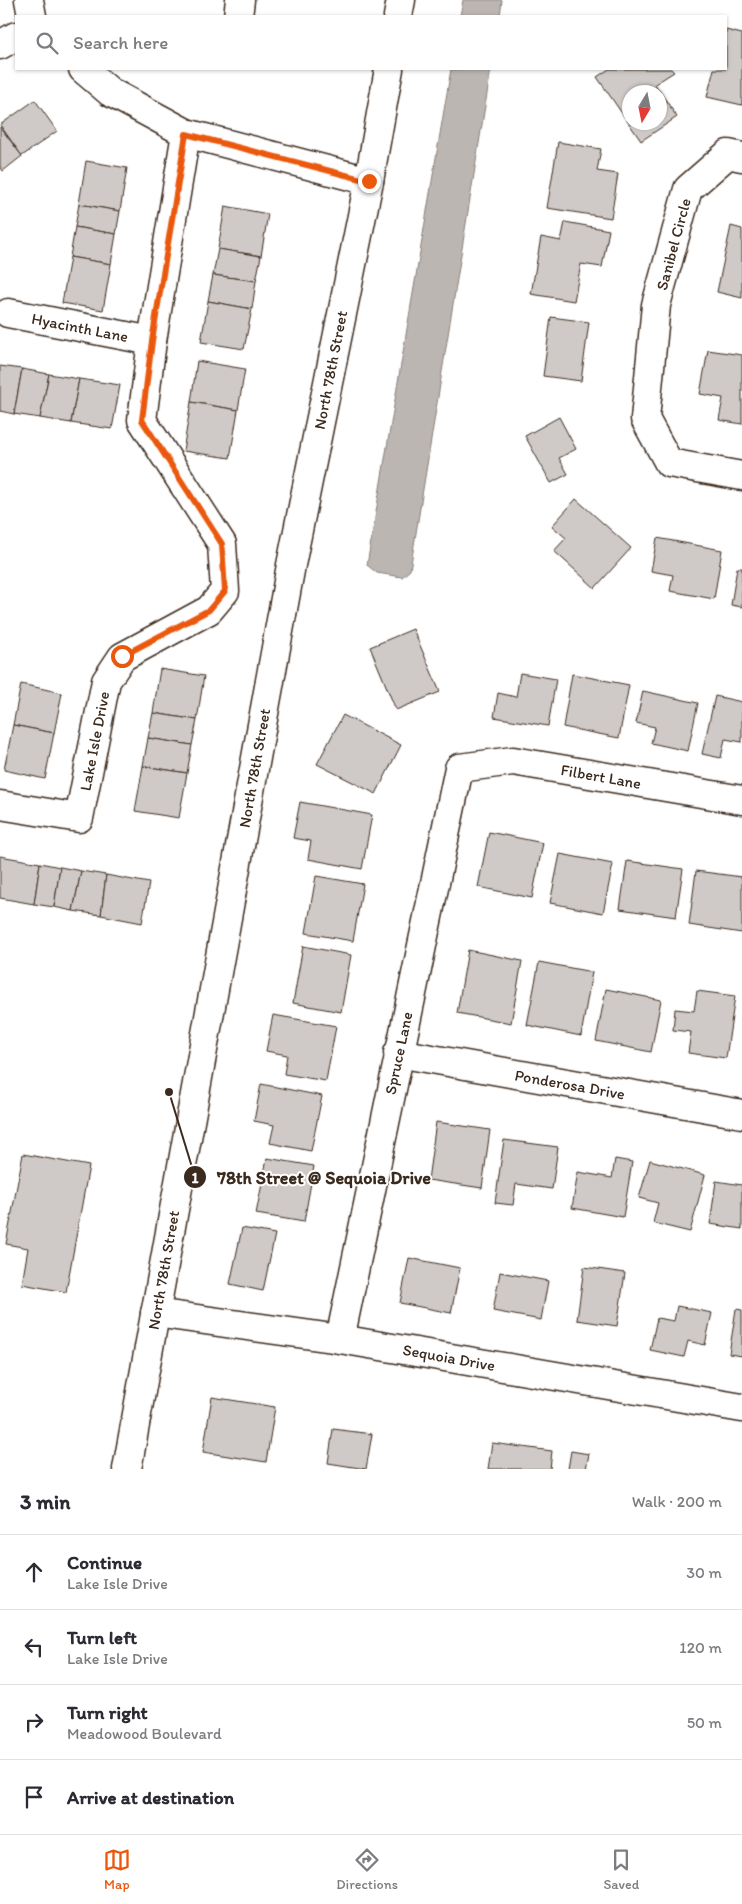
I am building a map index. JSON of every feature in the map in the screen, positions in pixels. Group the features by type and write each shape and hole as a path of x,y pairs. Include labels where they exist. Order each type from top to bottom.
{"street":[{"path":"29,0 32,15"},
{"path":"238,15 240,0"},
{"path":"398,15 401,0"},
{"path":"0,45 15,37"},
{"path":"84,70 110,92 186,134 369,181"},
{"name":"North 78th Street","path":"128,1469 291,565 369,181 389,70"},
{"name":"Lake Isle Drive","path":"0,805 79,818 106,681 122,656 209,610 225,591 222,544 142,420 152,341 186,134"},
{"name":"Sanibel Circle","path":"742,157 728,154 688,189 656,305 645,418 669,463 742,476"},
{"name":"Hyacinth Lane","path":"8,313 152,341"},
{"name":"Filbert Lane","path":"459,768 513,761 742,800"},
{"name":"Spruce Lane","path":"340,1339 398,1053 459,768"},
{"name":"Ponderosa Drive","path":"398,1053 742,1114"},
{"name":"Sequoia Drive","path":"155,1312 340,1339 742,1408"}],"shaded area":[{"path":"463,0 502,0 500,15 460,15"},
{"path":"451,70 491,70 410,570 402,577 377,573 367,565"}],"building":[{"path":"727,30 742,34 742,105 707,97 714,70 727,70"},
{"path":"608,70 672,70 674,72 655,84 622,85 622,113 597,77"},
{"path":"35,100 57,131 22,156 0,125"},
{"path":"667,102 677,117 667,124"},
{"path":"0,127 22,156 3,171 0,166"},
{"path":"633,130 658,130 641,141"},
{"path":"558,142 601,149 597,171 618,174 611,218 547,208"},
{"path":"86,161 127,168 120,211 79,204"},
{"path":"79,204 120,211 116,234 75,227"},
{"path":"225,206 268,214 261,256 218,249"},
{"path":"565,222 609,230 602,267 581,264 574,301 531,294 541,237 561,241"},
{"path":"731,226 742,229 742,298 717,292"},
{"path":"75,227 116,234 111,264 70,257"},
{"path":"218,249 261,256 256,281 213,275"},
{"path":"70,257 111,264 103,310 62,303"},
{"path":"213,275 256,281 252,309 208,301"},
{"path":"208,301 252,309 244,349 201,342"},
{"path":"551,317 589,322 581,381 543,376"},
{"path":"708,350 742,355 742,424 719,420 723,398 700,394"},
{"path":"197,361 245,369 238,410 191,402"},
{"path":"0,366 22,369 14,414 0,411"},
{"path":"22,369 49,374 40,418 14,414"},
{"path":"49,374 79,379 71,423 40,418"},
{"path":"79,379 120,385 112,429 71,423"},
{"path":"191,402 238,410 230,458 183,451"},
{"path":"559,417 576,449 559,458 568,474 551,483 525,436"},
{"path":"576,499 631,548 595,588 554,551 566,538 552,526"},
{"path":"657,538 722,550 714,599 670,591 673,575 651,571"},
{"path":"737,568 742,568 742,607 731,605"},
{"path":"413,629 440,692 396,710 370,647"},
{"path":"160,669 204,676 197,720 153,713"},
{"path":"520,673 556,679 548,726 494,717 498,693 516,697"},
{"path":"572,674 629,685 619,738 563,727"},
{"path":"21,684 62,693 54,733 13,725"},
{"path":"643,691 698,703 688,751 651,743 655,727 636,723"},
{"path":"715,696 742,702 742,742 725,739 721,758 702,754"},
{"path":"153,713 197,720 192,745 148,738"},
{"path":"343,715 401,745 376,794 317,764"},
{"path":"13,725 54,733 45,779 4,770"},
{"path":"148,738 192,745 187,773 143,766"},
{"path":"143,766 187,773 179,818 135,811"},
{"path":"300,802 372,815 362,869 308,859 311,841 293,838"},
{"path":"489,832 543,843 532,898 478,887"},
{"path":"560,854 613,864 603,913 550,903"},
{"path":"0,856 40,863 34,904 0,898"},
{"path":"627,861 683,869 676,917 620,909"},
{"path":"40,863 60,867 54,907 34,904"},
{"path":"60,867 81,871 73,911 54,907"},
{"path":"81,871 106,875 101,915 73,911"},
{"path":"696,871 742,877 742,933 689,925"},
{"path":"106,875 149,883 142,923 101,915"},
{"path":"316,876 363,884 353,941 306,933"},
{"path":"303,946 351,955 341,1012 293,1003"},
{"path":"468,950 522,961 511,1023 457,1013"},
{"path":"539,962 592,972 581,1036 527,1025"},
{"path":"606,989 661,1000 651,1052 596,1041"},
{"path":"697,991 735,996 726,1058 688,1053 691,1032 673,1030 675,1009 694,1011"},
{"path":"273,1015 336,1026 326,1081 284,1074 287,1055 266,1051"},
{"path":"261,1084 322,1096 311,1151 270,1143 274,1125 254,1121"},
{"path":"436,1122 490,1130 482,1188 428,1180"},
{"path":"504,1140 558,1147 552,1189 516,1184 513,1205 495,1203"},
{"path":"23,1154 89,1166 66,1292 22,1284 28,1248 6,1244"},
{"path":"267,1158 314,1166 304,1222 256,1214"},
{"path":"615,1159 632,1162 623,1217 572,1208 578,1172 612,1178"},
{"path":"650,1160 705,1175 690,1232 653,1223 658,1203 639,1198"},
{"path":"716,1181 742,1185 742,1229 710,1224"},
{"path":"242,1228 275,1234 263,1291 230,1284"},
{"path":"409,1258 460,1268 451,1313 400,1303"},
{"path":"584,1267 625,1273 617,1326 577,1320"},
{"path":"500,1272 548,1281 541,1320 493,1311"},
{"path":"677,1306 712,1313 705,1345 688,1341 684,1357 650,1350 657,1318 674,1321"},
{"path":"736,1309 742,1310 742,1356 729,1354"},
{"path":"212,1397 275,1407 266,1462 203,1452"},
{"path":"333,1429 372,1434 366,1469 328,1463"},
{"path":"492,1443 552,1451 550,1469 488,1469"},
{"path":"571,1451 589,1454 586,1469 568,1469"}],"place":[{"name":"78th Street @ Sequoia Drive","path":"169,1092"}],"route":[{"path":"122,656 154,641 209,610 225,591 222,544 142,420 152,341 186,134 369,181"}]}
